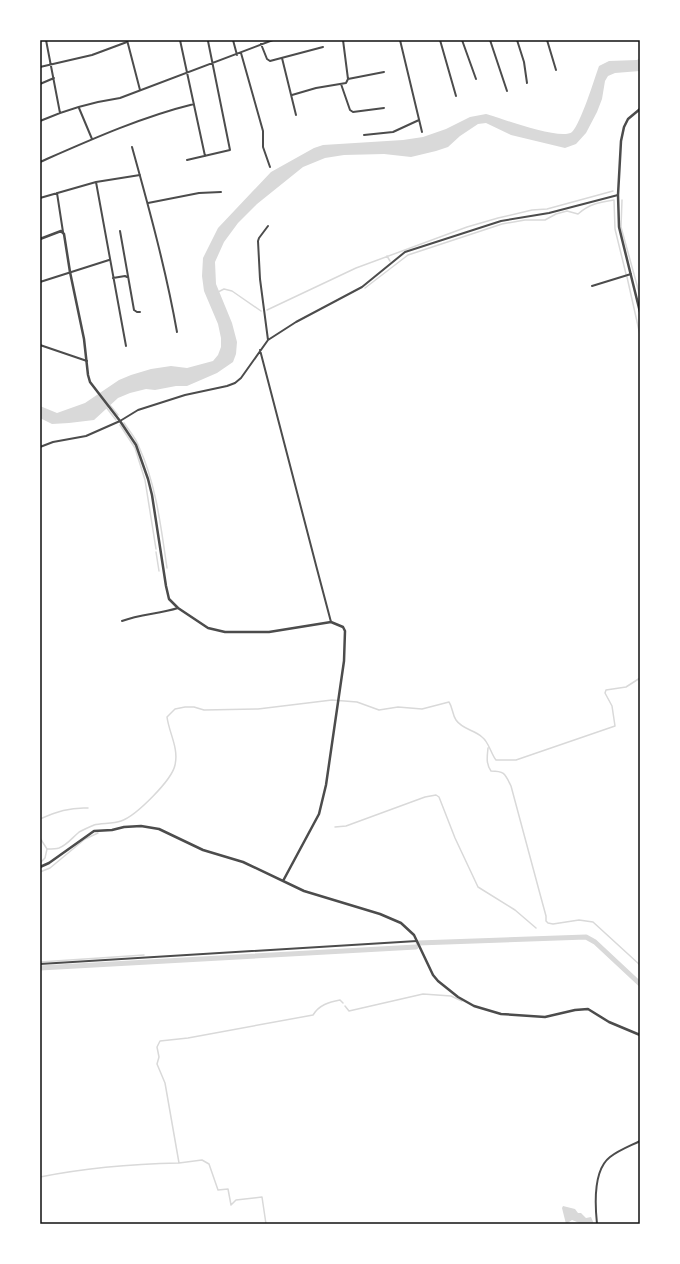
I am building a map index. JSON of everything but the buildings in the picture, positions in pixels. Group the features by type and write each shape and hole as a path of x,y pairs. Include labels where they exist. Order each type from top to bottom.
{"street":[{"path":"46,40 52,64 60,113"},
{"path":"180,40 205,156"},
{"path":"233,40 237,55"},
{"path":"40,121 60,113 120,98 237,55 272,40"},
{"path":"343,40 348,80"},
{"path":"400,40 422,132"},
{"path":"440,40 456,96"},
{"path":"462,40 476,79"},
{"path":"490,40 507,91"},
{"path":"517,40 524,62 527,83"},
{"path":"547,40 556,70"},
{"path":"40,67 92,55 127,41 140,90"},
{"path":"187,160 230,150 208,41"},
{"path":"261,44 267,60 270,61 323,47"},
{"path":"241,53 262,131 263,148 270,167"},
{"path":"282,58 296,115"},
{"path":"292,95 316,88 346,83 348,80 384,72"},
{"path":"40,84 54,78"},
{"path":"341,84 350,110 353,112 384,108"},
{"path":"40,162 92,139 176,108 194,104"},
{"path":"79,108 92,139"},
{"path":"640,109 628,119 620,140 618,195 619,227 640,312"},
{"path":"364,136 393,132 419,120"},
{"path":"132,147 148,203 177,332"},
{"path":"40,198 96,182 140,175"},
{"path":"96,182 126,346"},
{"path":"148,203 199,193 221,192"},
{"path":"57,193 70,272 84,339 88,375 94,388 120,421 136,445 152,495 169,599 178,608 208,628 225,632 270,632 332,622 343,627 345,631 344,661 339,697 326,785 319,814 283,881"},
{"path":"40,447 53,442 86,436 120,421 138,410 185,395 235,383 241,378 268,340 296,322 362,287 405,252 500,221 549,212 618,195"},
{"path":"268,226 258,241 260,279 268,340"},
{"path":"40,239 61,231 63,232"},
{"path":"120,232 134,310 140,312"},
{"path":"40,282 110,260"},
{"path":"592,286 631,274"},
{"path":"113,278 125,276 128,278"},
{"path":"40,345 87,361"},
{"path":"260,350 332,622"},
{"path":"122,621 130,618 162,613 178,608"},
{"path":"40,867 94,831 141,826 159,829 203,850 243,862 304,890 380,914 400,923 409,930 417,941 433,975 438,981 458,997 474,1006 501,1014 545,1017 575,1010 588,1009 609,1022 640,1035"},
{"path":"40,964 417,941"},
{"path":"598,1224 597,1189 598,1178 602,1165 609,1157 640,1140"}],"shaded area":[{"path":"640,58 640,71 615,73 608,76 605,81 602,99 597,112 586,133 576,144 565,148 511,135 486,123 478,124 460,136 448,147 436,151 411,157 384,154 344,155 325,158 303,167 257,204 238,223 224,242 215,262 216,284 232,323 237,342 236,354 233,362 217,373 187,386 176,386 155,390 146,389 118,398 94,420 52,424 40,418 40,406 57,413 85,403 119,380 131,375 151,369 171,366 187,368 213,361 218,355 221,347 221,338 218,324 204,291 202,276 203,258 218,228 271,172 314,148 323,145 403,140 423,137 446,129 470,117 486,114 556,134 566,134 572,132 576,127 599,66 609,61 637,60"},
{"path":"563,1206 575,1209 586,1218 591,1217 594,1224 582,1224 572,1220 566,1224 562,1208"}],"waterway":[{"path":"267,310 356,268 467,227 532,210 547,209 613,191"},
{"path":"365,288 408,255 502,224 525,220 545,220 556,214 567,211 578,214 595,204 614,200 615,229 626,274"},
{"path":"622,200 621,227 640,296"},
{"path":"387,256 390,261"},
{"path":"627,277 640,335"},
{"path":"218,292 224,289 232,291 261,311"},
{"path":"109,404 118,415"},
{"path":"106,407 116,420"},
{"path":"124,423 138,444 150,476 157,506 167,568"},
{"path":"120,425 135,448 145,480 156,549"},
{"path":"156,552 159,571"},
{"path":"40,838 47,849 59,848 83,830 94,825 121,821 128,818 144,805 161,788 175,765 176,753 167,717 175,709 185,707 194,707 204,710 258,709 332,700 357,702 379,710 398,707 422,709 449,702 456,720 461,725 484,739 496,760 516,760 615,726 612,706 605,693 606,690 626,687 640,678"},
{"path":"488,748 487,760 489,768 491,771 504,774 511,786 546,916 546,921 553,924 579,920 593,922 640,965"},
{"path":"335,827 346,826 425,797 436,795 439,797 455,838 478,887 515,910 536,928"},
{"path":"40,819 63,810 88,808"},
{"path":"40,872 50,868 85,839 98,833"},
{"path":"40,863 45,858 47,849"},
{"path":"418,943 586,937 595,942 640,984"},
{"path":"40,968 416,947"},
{"path":"40,962 144,955"},
{"path":"345,1006 349,1011 423,994 451,996 462,1001"},
{"path":"40,1177 109,1167 179,1163 165,1083 157,1064 159,1057 157,1047 160,1041 188,1038 313,1015 321,1006 328,1003 340,1000 343,1003"},
{"path":"179,1163 202,1160 209,1164 218,1190 228,1189 231,1205 236,1200 262,1197 266,1224"}]}
